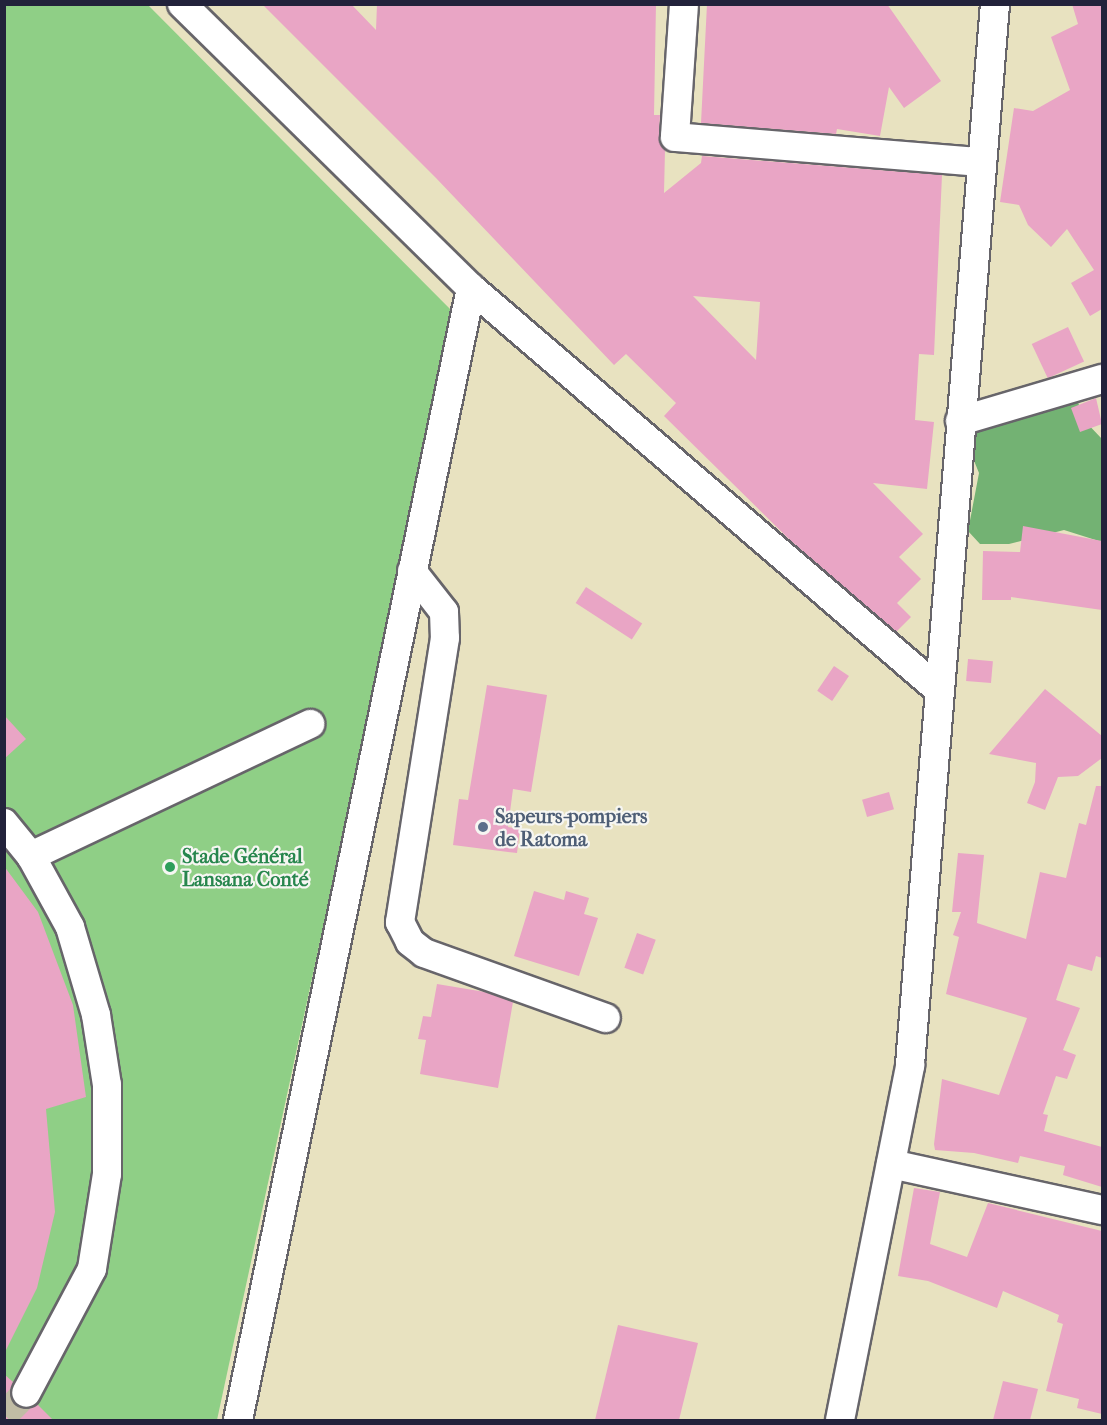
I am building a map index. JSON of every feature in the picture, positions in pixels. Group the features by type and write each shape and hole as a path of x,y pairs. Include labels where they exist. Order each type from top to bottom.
{"street":[{"path":"182,4 471,288 939,690"},
{"path":"684,4 675,137 982,162"},
{"path":"840,1420 910,1065 995,4"},
{"path":"238,1420 471,288"},
{"path":"960,422 1102,379"},
{"path":"412,571 444,612 445,638 400,922 410,942 424,953 606,1018"},
{"path":"31,856 310,724"},
{"path":"4,823 31,856 70,927 96,1015 107,1085 107,1174 92,1269 26,1393"},
{"path":"891,1164 1102,1210"}],"green space":[{"name":"Stade Général Lansana Conté","path":"5,5 148,5 455,314 217,1420 5,1420"},
{"path":"1074,388 1083,419 1102,439 1102,542 1064,530 1009,544 980,544 968,531 979,473 968,446 983,410"}],"building":[{"path":"262,4 351,4 376,30 377,4 656,4 654,115 660,115 659,136 665,150 664,193 701,163 702,156 942,175 934,355 919,354 915,420 934,422 927,489 873,483 923,534 899,557 921,579 897,603 911,617 896,632 790,540 664,416 676,403 626,354 614,365 436,178","holes":["693,296 760,302 756,360"]},
{"path":"707,4 887,4 941,81 904,108 889,87 880,136 837,129 836,134 701,123"},
{"path":"1072,4 1102,4 1102,309 1090,316 1071,283 1094,270 1067,229 1051,247 1028,225 1019,205 1000,202 1014,108 1033,111 1070,90 1051,37 1078,24"},
{"path":"1068,327 1084,361 1048,378 1032,344"},
{"path":"1096,398 1102,424 1080,432 1071,408"},
{"path":"1023,526 1102,541 1102,610 1011,597 1011,600 982,600 983,551 1020,552"},
{"path":"586,587 642,623 632,639 576,603"},
{"path":"968,659 993,661 991,683 966,681"},
{"path":"834,666 849,676 832,701 817,691"},
{"path":"487,685 547,695 531,792 513,789 508,827 520,829 517,853 453,845 459,799 468,800"},
{"path":"1045,689 1102,736 1102,758 1078,776 1058,777 1045,810 1027,803 1035,782 1036,763 989,754"},
{"path":"4,715 26,739 4,759"},
{"path":"1096,786 1102,786 1102,958 1096,956 1092,971 1068,964 1056,1000 1080,1008 1063,1050 1076,1055 1067,1079 1056,1076 1043,1114 1048,1115 1044,1131 1102,1147 1102,1187 1063,1175 1065,1166 1020,1156 1018,1163 974,1153 935,1150 934,1144 942,1079 999,1095 1027,1018 946,994 959,937 953,935 961,912 952,912 958,853 984,855 977,923 1026,939 1040,872 1066,878 1079,823 1086,825"},
{"path":"889,792 894,809 867,817 862,800"},
{"path":"4,866 38,912 73,1005 86,1097 46,1109 55,1212 37,1288 4,1354"},
{"path":"534,891 564,900 566,891 589,898 584,914 598,918 579,976 514,956"},
{"path":"637,933 656,940 643,975 624,968"},
{"path":"437,984 485,992 513,1002 498,1088 420,1074 426,1040 418,1039 423,1016 431,1017"},
{"path":"914,1188 940,1192 930,1244 967,1257 988,1203 1102,1231 1102,1414 1077,1408 1079,1399 1046,1391 1063,1324 1057,1322 1059,1315 1003,1291 997,1308 928,1281 898,1276"},
{"path":"618,1325 698,1343 679,1420 595,1420"},
{"path":"4,1374 13,1382 10,1393 12,1402 26,1409 37,1404 53,1420 4,1420"},
{"path":"1003,1381 1038,1389 1030,1420 993,1420"}],"tunnel":[{"path":"4,1415 26,1393"}],"place":[{"name":"Sapeurs-pompiers de Ratoma","path":"483,827"},
{"name":"Stade Général Lansana Conté","path":"170,867"}]}
